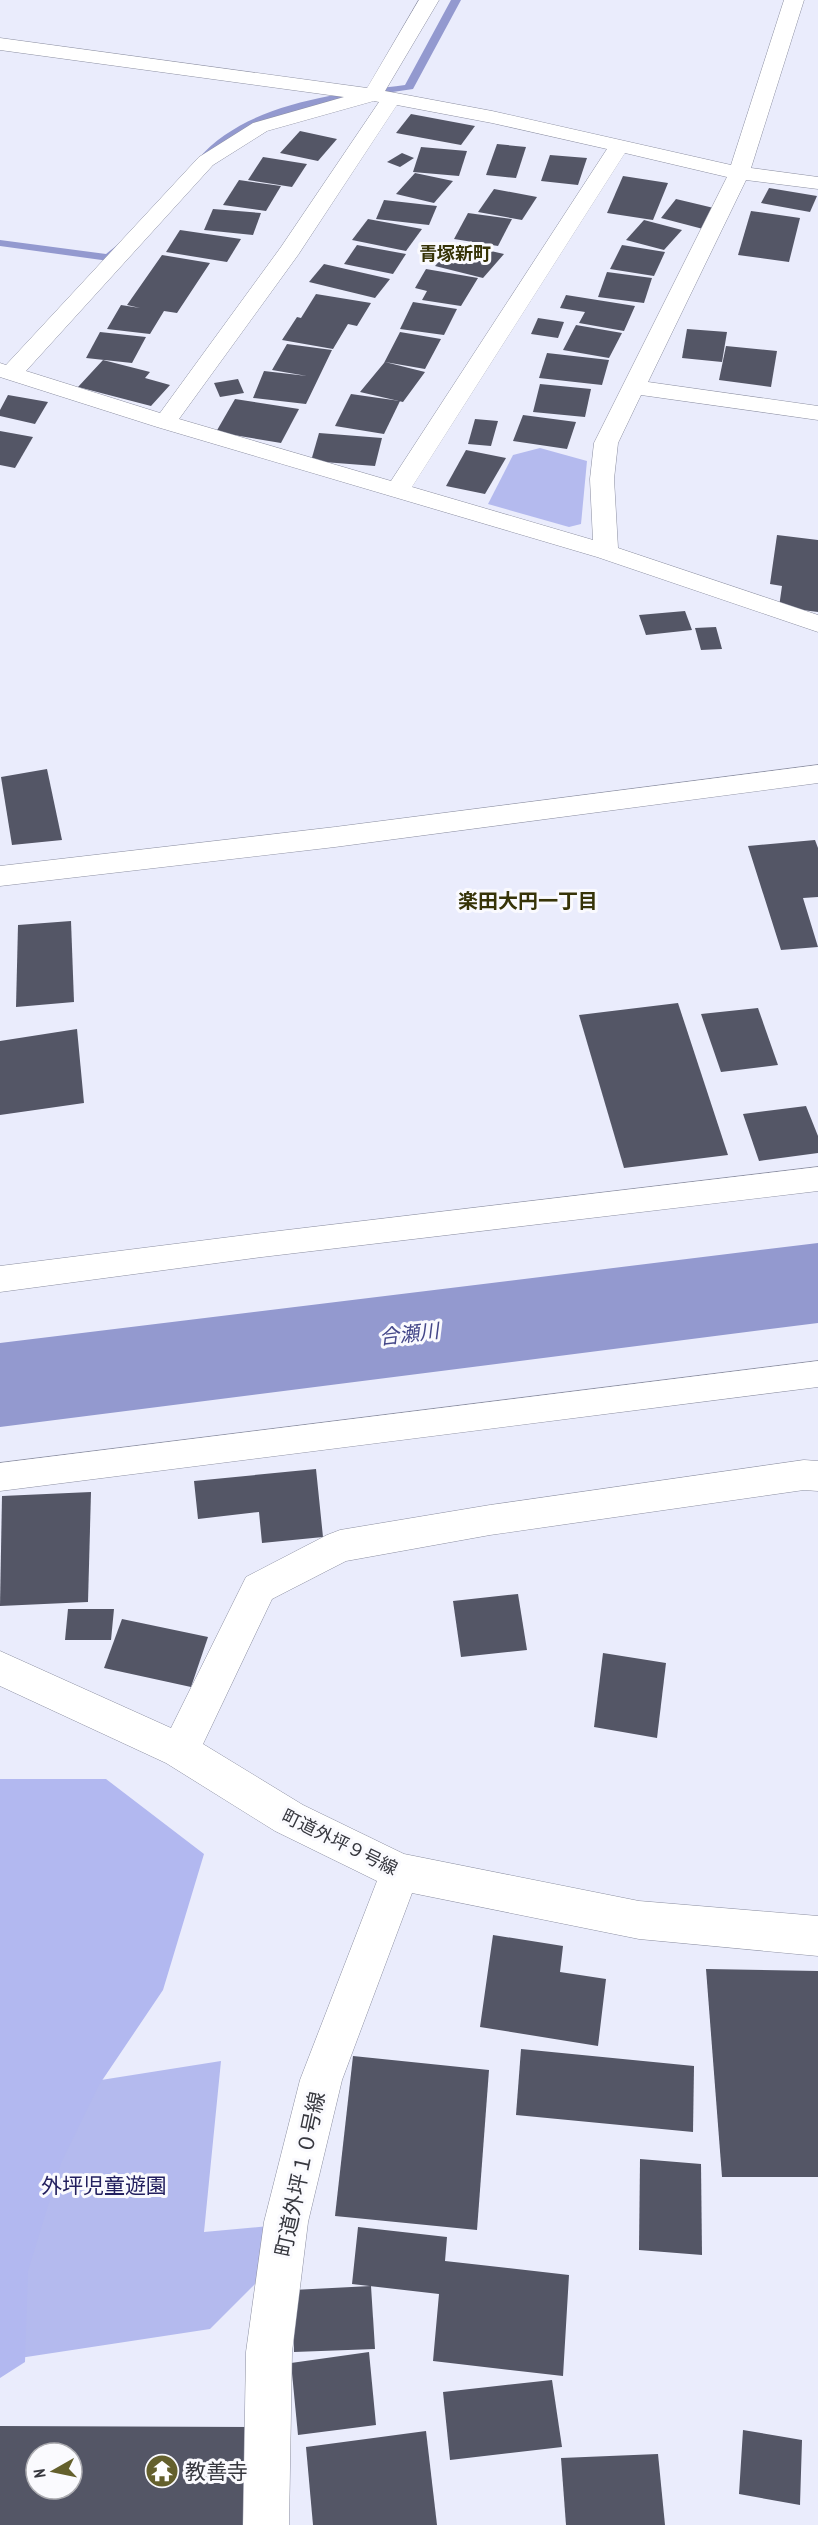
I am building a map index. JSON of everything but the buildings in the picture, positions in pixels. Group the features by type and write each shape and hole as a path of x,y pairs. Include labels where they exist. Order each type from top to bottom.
{"street":[{"path":"165,422 290,250 382,97 429,0"},
{"path":"606,552 602,479 606,443 739,173 794,0"},
{"path":"0,44 382,97 492,117 739,173 818,183"},
{"path":"382,97 260,128 230,144 206,161 5,371 165,422 606,552 818,624"},
{"path":"397,491 619,147"},
{"path":"633,387 818,413"},
{"path":"0,876 335,837 818,774"},
{"path":"180,1750 259,1588 340,1546 490,1520 804,1475 818,1476"},
{"name":"町道外坪９号線","path":"0,1668 180,1750 289,1818 399,1872 639,1920 818,1936"},
{"name":"町道外坪１０号線","path":"266,2525 269,2352 286,2222 321,2080 399,1872"}],"lane":[{"path":"0,1279 262,1245 818,1179"},
{"path":"0,1478 818,1374"}],"green space":[{"path":"540,448 587,461 581,524 569,527 488,504 513,455"},
{"name":"外坪児童遊園","path":"221,2061 204,2232 269,2226 259,2280 210,2329 0,2361 0,2096"}],"shaded area":[{"path":"0,1779 106,1779 204,1854 163,1990 99,2085 61,2163 28,2271 25,2362 0,2378"}],"waterway":[{"path":"203,159 238,129 262,119 331,98 409,87 456,0"},
{"path":"0,243 109,258 121,245"},
{"name":"合瀬川","path":"0,1385 818,1283"}],"place":[{"name":"教善寺","path":"162,2471"}],"district":[{"name":"青塚新町","path":"455,253"},
{"name":"楽田大円一丁目","path":"528,901"}]}
